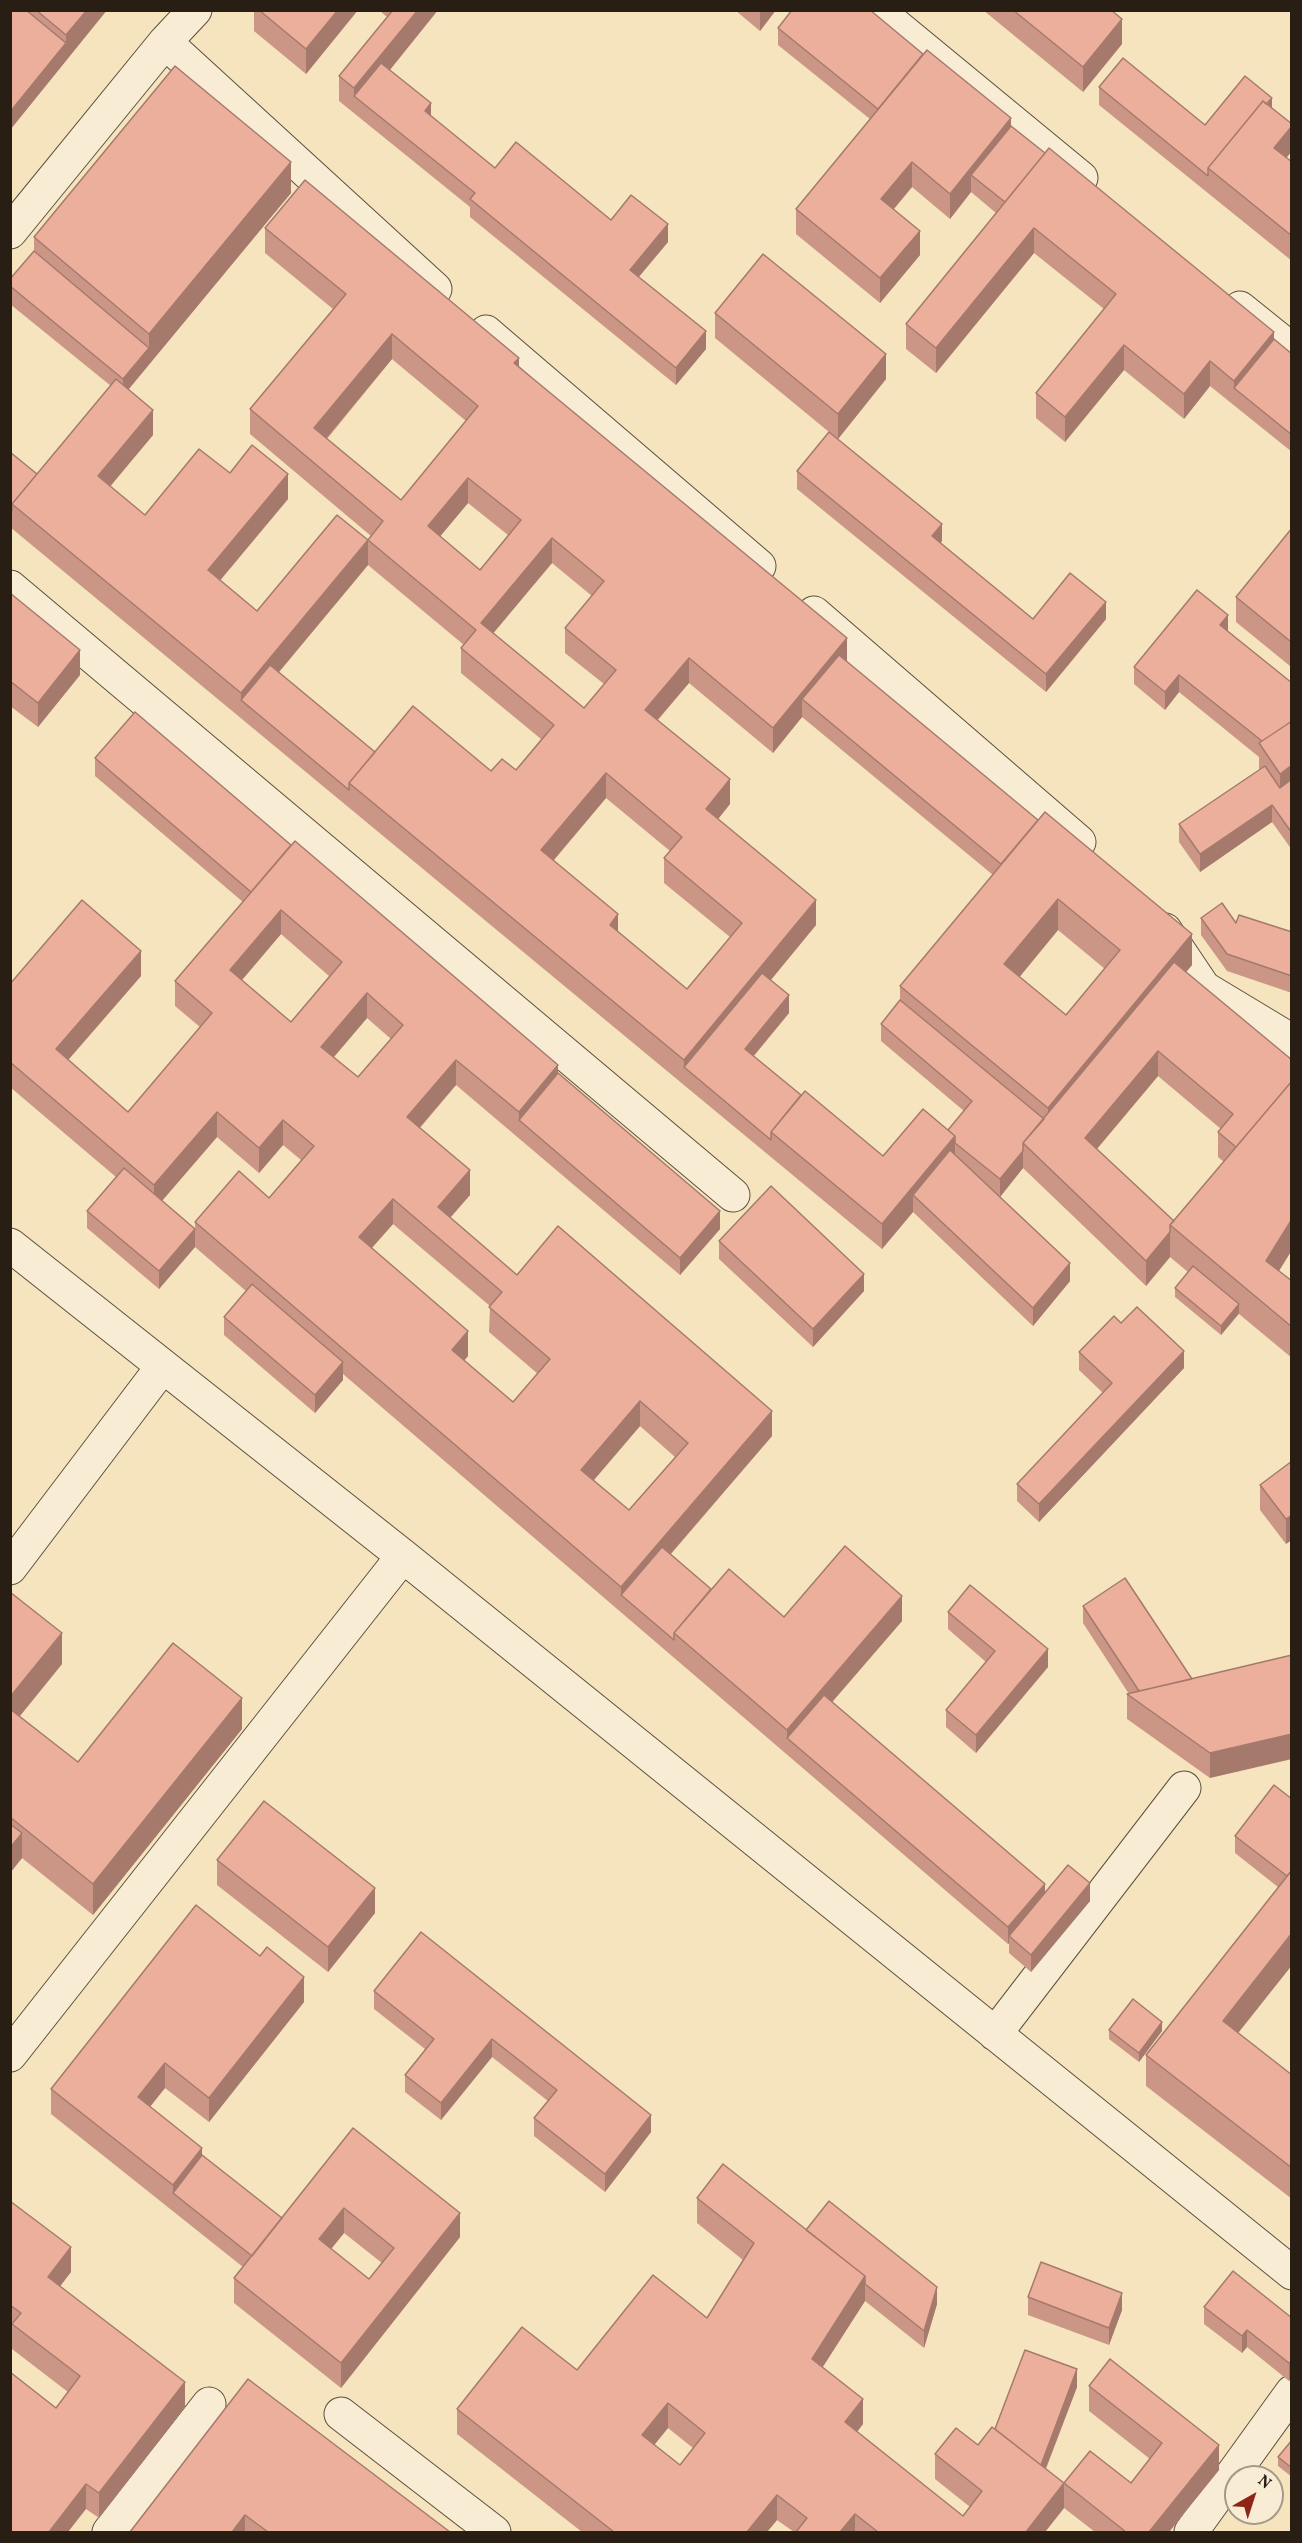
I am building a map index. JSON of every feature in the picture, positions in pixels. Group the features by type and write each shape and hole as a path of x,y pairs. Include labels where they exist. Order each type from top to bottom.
{"street":[{"path":"10,232 165,42 195,10"},
{"path":"877,10 1107,199"},
{"path":"165,42 405,263 1098,858"},
{"path":"1218,290 1292,350"},
{"path":"10,587 734,1195"},
{"path":"1148,906 1204,988 1292,1041"},
{"path":"10,1245 403,1556 1292,2273"},
{"path":"10,1568 163,1366"},
{"path":"10,2055 403,1556"},
{"path":"995,2034 1184,1788"},
{"path":"1191,2532 1292,2392"},
{"path":"109,2532 209,2404"},
{"path":"340,2414 494,2532"}],"building":[{"path":"10,10 26,10 66,43 10,112"},
{"path":"36,10 87,10 66,35"},
{"path":"259,10 338,10 306,49"},
{"path":"393,10 418,10 354,88 339,76"},
{"path":"792,10 870,10 923,54 878,109 778,28"},
{"path":"1013,10 1111,10 1122,19 1083,67"},
{"path":"927,50 1011,118 950,194 912,162 881,199 920,231 880,278 796,209"},
{"path":"1123,58 1205,125 1245,76 1272,98 1266,104 1263,101 1208,168 1208,176 1099,87"},
{"path":"381,63 431,103 425,111 495,168 516,142 611,220 631,195 668,224 630,270 706,331 676,368 470,199 475,193 354,96"},
{"path":"175,66 291,162 149,334 34,237"},
{"path":"1263,101 1292,124 1274,148 1292,162 1292,236 1208,168"},
{"path":"1011,126 1045,153 1005,202 971,175"},
{"path":"1049,148 1274,332 1234,381 1210,361 1184,394 1124,345 1065,417 1036,393 1116,294 1034,228 936,348 906,324"},
{"path":"305,180 519,358 514,363 847,638 773,728 689,658 645,710 730,779 706,809 816,900 684,1060 349,783 413,706 491,771 502,759 516,770 554,725 461,648 476,630 368,540 383,521 250,409 346,294 265,228","holes":["392,334 478,406 401,500 314,428","468,478 521,520 480,570 428,526","552,538 604,581 565,628 616,670 584,708 481,623","606,773 682,837 664,858 742,923 687,989 610,925 618,914 541,850"]},
{"path":"34,251 149,348 123,379 10,286 10,279"},
{"path":"763,254 886,354 838,414 715,313"},
{"path":"1274,339 1292,354 1292,435 1234,388"},
{"path":"116,379 153,410 98,476 145,515 199,449 230,473 252,445 288,474 208,570 257,611 337,515 368,540 241,693 12,504"},
{"path":"829,432 942,524 932,536 1033,619 1070,573 1106,602 1046,674 797,471"},
{"path":"10,452 37,474 12,504 12,511 10,510"},
{"path":"1292,528 1292,639 1290,641 1236,597"},
{"path":"1197,590 1228,615 1220,625 1292,683 1292,721 1262,741 1179,675 1165,692 1134,667"},
{"path":"10,593 80,650 38,703 10,681"},
{"path":"839,655 1038,820 1001,864 802,699"},
{"path":"270,665 375,752 349,783 349,790 241,700"},
{"path":"135,712 291,845 251,892 95,758"},
{"path":"1292,721 1292,765 1280,774 1259,743"},
{"path":"1265,766 1280,788 1292,779 1292,833 1272,805 1200,854 1179,824"},
{"path":"1045,812 1192,934 1048,1108 900,986","holes":["1058,899 1120,950 1066,1015 1004,964"]},
{"path":"295,841 558,1065 519,1112 456,1060 407,1117 470,1170 438,1207 517,1275 558,1226 772,1411 621,1587 195,1222 239,1171 269,1198 314,1146 283,1120 259,1148 217,1112 154,1185 10,1062 10,984 82,900 141,951 56,1049 128,1112 212,1013 175,981","holes":["281,910 342,962 291,1022 230,970","367,993 403,1025 358,1077 321,1047","393,1199 502,1292 489,1307 550,1359 513,1402 452,1350 468,1331 359,1237","640,1401 688,1443 629,1510 581,1470"]},
{"path":"1222,903 1236,923 1239,915 1292,932 1292,976 1227,954 1201,918"},
{"path":"1174,962 1292,1060 1292,1081 1236,1147 1218,1132 1233,1114 1158,1051 1085,1138 1174,1221 1170,1225 1170,1232 1146,1261 1023,1143"},
{"path":"762,973 789,995 745,1049 801,1095 771,1132 771,1140 684,1067"},
{"path":"900,1000 1044,1119 1023,1143 1023,1151 1000,1179 955,1143 955,1136 948,1130 972,1101 881,1024"},
{"path":"558,1073 720,1211 680,1258 519,1120"},
{"path":"1292,1081 1292,1219 1266,1261 1292,1281 1292,1327 1170,1225"},
{"path":"805,1091 883,1156 923,1109 955,1136 882,1224 771,1132"},
{"path":"950,1150 1070,1263 1033,1308 913,1195"},
{"path":"124,1168 195,1229 159,1271 87,1211"},
{"path":"771,1186 864,1274 813,1329 719,1241"},
{"path":"1193,1266 1239,1304 1221,1326 1175,1288"},
{"path":"252,1284 343,1362 315,1395 224,1317"},
{"path":"1137,1307 1184,1351 1039,1504 1017,1484 1112,1383 1079,1352 1114,1316 1121,1323"},
{"path":"1292,1461 1292,1515 1286,1519 1260,1485"},
{"path":"845,1546 902,1596 787,1730 674,1633 729,1569 784,1617"},
{"path":"662,1547 711,1589 674,1633 674,1640 621,1595"},
{"path":"1125,1578 1192,1679 1139,1691 1083,1606"},
{"path":"970,1585 1048,1649 976,1735 946,1710 995,1651 948,1612"},
{"path":"10,1592 62,1633 10,1697"},
{"path":"173,1643 242,1698 93,1884 10,1817 10,1709 78,1762"},
{"path":"1292,1655 1292,1734 1210,1753 1127,1694"},
{"path":"824,1695 1045,1884 1008,1927 787,1738"},
{"path":"1274,1785 1292,1799 1292,1870 1287,1876 1235,1836"},
{"path":"264,1801 375,1888 328,1947 217,1860"},
{"path":"10,1824 22,1833 10,1848"},
{"path":"1068,1865 1090,1883 1031,1955 1009,1936"},
{"path":"1292,1870 1292,1933 1223,2021 1292,2075 1292,2168 1146,2055"},
{"path":"196,1905 260,1956 267,1947 304,1977 209,2098 165,2063 138,2097 202,2148 173,2185 51,2089"},
{"path":"421,1932 651,2115 605,2174 534,2118 557,2090 492,2039 441,2103 405,2075 434,2039 374,1991"},
{"path":"1133,1999 1162,2022 1139,2053 1109,2030"},
{"path":"353,2128 460,2213 341,2363 234,2278","holes":["344,2208 394,2248 369,2279 319,2239"]},
{"path":"202,2155 282,2218 252,2256 173,2193"},
{"path":"723,2164 865,2276 812,2359 863,2399 845,2422 963,2516 982,2491 935,2454 956,2428 978,2445 992,2427 1064,2483 1026,2532 878,2532 855,2514 840,2532 796,2532 807,2518 777,2495 747,2532 614,2532 457,2409 522,2327 577,2370 653,2275 707,2318 754,2243 697,2198","holes":["668,2403 705,2433 680,2465 642,2435"]},
{"path":"10,2201 71,2247 48,2277 185,2382 99,2493 86,2484 49,2532 10,2532 10,2372 56,2408 80,2376 12,2324 21,2313 10,2305"},
{"path":"829,2201 937,2287 924,2331 865,2284 865,2276 806,2230"},
{"path":"1041,2262 1122,2293 1109,2328 1028,2297"},
{"path":"1233,2271 1292,2318 1292,2361 1289,2363 1247,2330 1242,2336 1204,2307"},
{"path":"1025,2350 1077,2369 1041,2465 995,2429"},
{"path":"1110,2359 1219,2445 1149,2532 1126,2532 1064,2483 1090,2451 1131,2483 1162,2443 1089,2386"},
{"path":"248,2379 450,2532 268,2532 245,2515 232,2532 130,2532"},
{"path":"1292,2440 1292,2468 1278,2457"}]}
